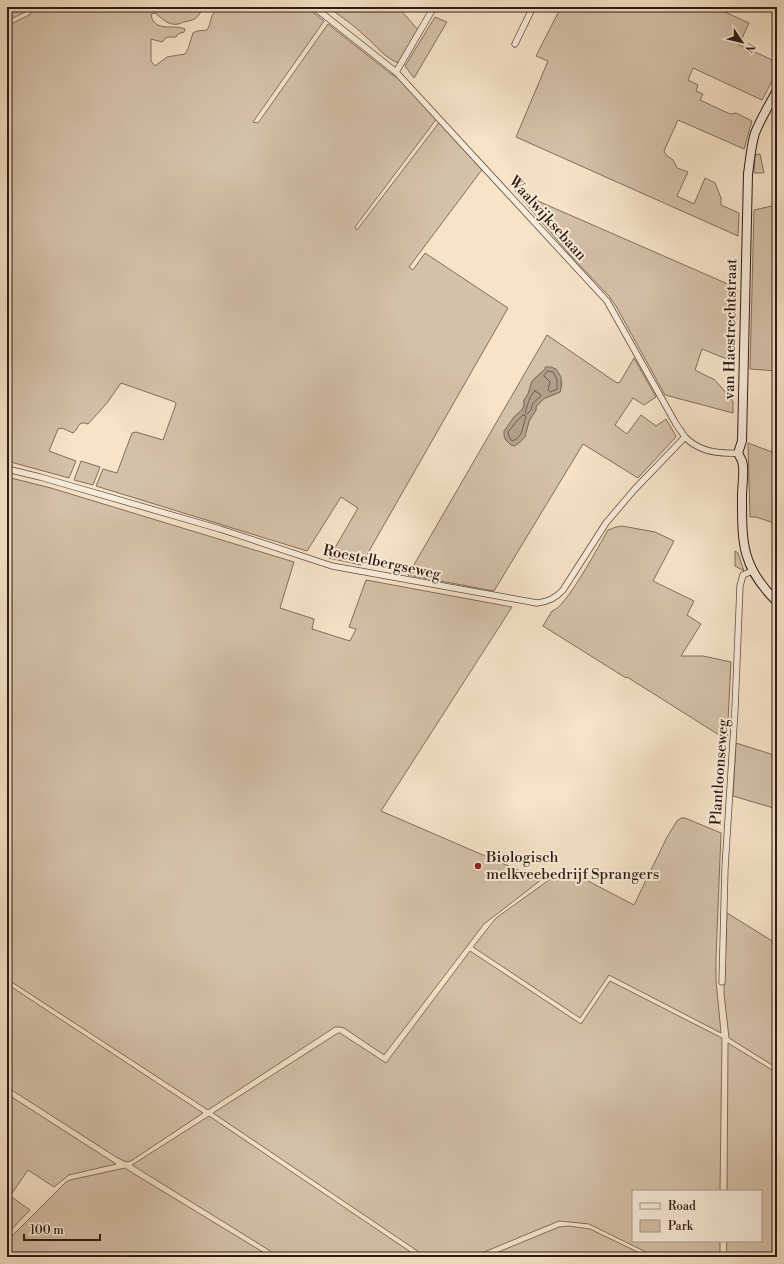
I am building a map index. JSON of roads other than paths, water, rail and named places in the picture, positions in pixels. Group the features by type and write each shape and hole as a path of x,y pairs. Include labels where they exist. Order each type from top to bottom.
{"street":[{"name":"Waalwijksebaan","path":"314,7 396,72 607,301 676,424 685,437 699,446 712,451 738,453"},
{"path":"396,72 434,7"},
{"path":"515,44 533,7"},
{"name":"van Haestrechtstraat","path":"777,90 756,132 751,147 748,174 742,441 738,453 742,465 742,538 752,571 764,588 777,602"},
{"name":"Roestelbergseweg","path":"7,468 220,529 332,566 537,603 550,600 556,597 563,590 606,523 634,490 685,437"},
{"name":"Plantloonseweg","path":"722,982 725,868 735,709 740,586 743,575 752,571"}],"water":[{"path":"545,367 556,369 561,377 560,392 545,398 536,406 536,410 529,421 525,437 514,446 511,445 505,439 504,431 514,417 522,410 524,400 528,394 532,381 545,369"}],"place":[{"name":"Biologisch melkveebedrijf Sprangers","path":"478,866"}]}
